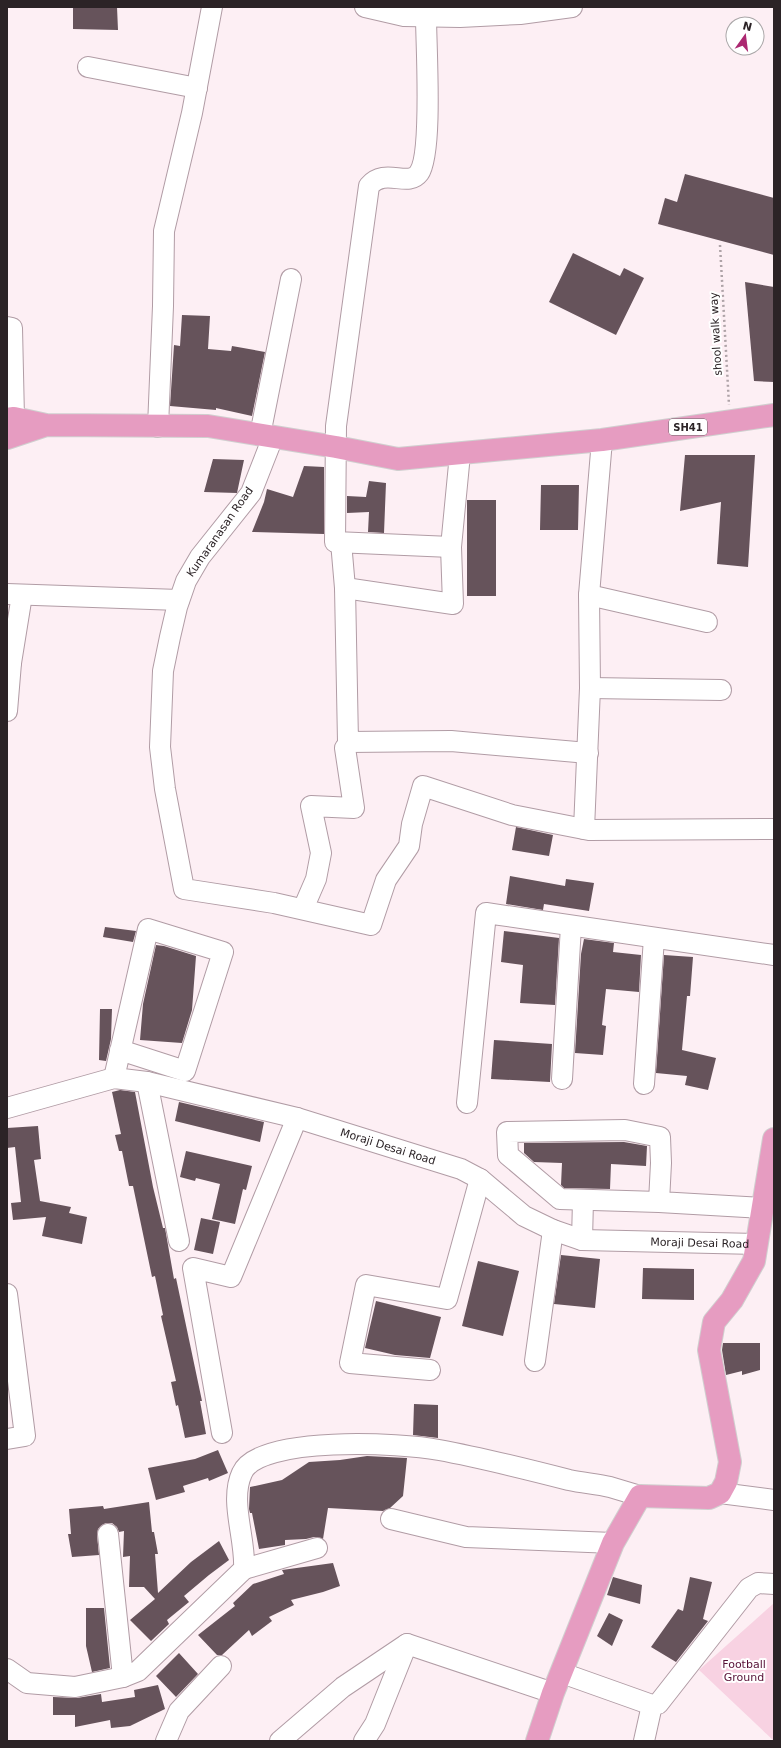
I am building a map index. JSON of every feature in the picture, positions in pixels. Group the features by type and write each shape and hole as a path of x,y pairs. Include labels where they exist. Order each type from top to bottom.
{"main road":[{"name":"SH41","path":"602,440 774,415"},
{"path":"10,418 46,425 158,427 208,426 336,447 398,459 602,440"},
{"path":"7,438 46,425"},
{"path":"537,1741 553,1693 613,1542 640,1496 709,1498 720,1493 726,1482 730,1462 709,1350 714,1322 732,1300 754,1261 774,1139"}],"street":[{"path":"158,427 163,306 164,231 198,88 212,7"},
{"path":"365,7 404,16 428,12 520,14 572,7"},
{"path":"428,12 428,129 424,163 418,174 408,179 383,177 374,179 369,186 336,426 335,542 451,547"},
{"path":"88,67 198,88"},
{"name":"Kumaranasan Road","path":"291,279 266,436 251,493 200,557 186,581 179,600 163,671 160,747 165,789 184,889 241,897 302,909"},
{"path":"7,327 12,328 10,418"},
{"path":"584,829 590,688 589,595 602,440"},
{"path":"345,588 453,604 451,547 460,454"},
{"path":"341,542 345,588 348,742 451,741 588,753"},
{"path":"7,711 9,663 15,594 179,600"},
{"path":"589,595 708,622"},
{"path":"590,688 721,690"},
{"path":"345,748 354,808 311,806 321,853 316,879 302,909 369,925 371,924 386,880 409,846 412,824 423,786 512,815 584,829 623,831 774,829"},
{"path":"467,1103 486,913 774,956"},
{"path":"562,1079 572,926"},
{"path":"114,1078 120,1050 148,929 223,952 185,1071 120,1050"},
{"path":"644,1084 654,938"},
{"name":"Moraji Desai Road","path":"7,1108 114,1078 148,1082 297,1118 461,1169 480,1179 524,1216 553,1230 582,1240 757,1244"},
{"path":"148,1082 179,1241"},
{"path":"222,1433 193,1268 231,1277 297,1118"},
{"path":"659,1202 661,1163 660,1137 625,1130 506,1132 508,1155 539,1183 560,1199 659,1202 762,1208"},
{"path":"430,1370 350,1364 366,1285 447,1299 480,1179"},
{"path":"582,1240 583,1200"},
{"path":"535,1361 553,1230"},
{"path":"7,1294 25,1436 7,1438"},
{"path":"244,1569 244,1555 237,1492 242,1472 252,1460 269,1453 317,1445 377,1445 438,1450 576,1481 610,1487 640,1496"},
{"path":"720,1493 774,1500"},
{"path":"391,1519 466,1537 613,1542"},
{"path":"108,1534 123,1677"},
{"path":"7,1669 27,1683 75,1687 123,1677 138,1671 154,1657 187,1623 244,1569 317,1548"},
{"path":"562,1673 652,1705 658,1704 749,1588 758,1583 774,1584"},
{"path":"407,1644 553,1693"},
{"path":"280,1741 343,1687 407,1644"},
{"path":"364,1741 375,1724 407,1644"},
{"path":"166,1741 179,1711 221,1666"},
{"path":"644,1741 652,1705"}],"path":[{"name":"shool walk way","path":"720,244 728,399 731,422"}],"green space":[{"name":"Football Ground","path":"774,1603 774,1741 699,1670"}],"building":[{"path":"73,7 117,7 118,30 73,29"},
{"path":"685,174 774,198 774,255 658,224 665,198 677,202"},
{"path":"573,253 620,276 624,268 644,278 616,335 549,302"},
{"path":"745,282 774,287 774,382 754,381"},
{"path":"182,315 210,316 208,349 231,351 232,346 265,352 252,416 216,408 216,410 170,406 174,345 180,346"},
{"path":"685,455 755,455 748,567 717,564 721,502 680,511"},
{"path":"213,459 244,460 237,493 204,492"},
{"path":"304,466 324,467 324,534 252,532 264,502 267,489 293,497"},
{"path":"369,481 386,483 384,533 368,532 369,512 347,513 347,496 366,497"},
{"path":"541,485 579,485 578,530 540,530"},
{"path":"467,500 496,500 496,596 467,596"},
{"path":"516,827 553,835 549,856 512,850"},
{"path":"510,876 565,886 566,879 594,883 589,911 544,904 543,910 506,904"},
{"path":"105,927 136,931 133,942 103,937"},
{"path":"504,931 559,938 555,1005 520,1003 523,965 501,962"},
{"path":"584,939 614,943 613,952 641,955 639,992 606,989 602,1025 606,1026 603,1055 575,1053 581,954"},
{"path":"156,945 196,956 192,1010 182,1043 140,1040 143,1004"},
{"path":"664,955 693,957 690,996 687,996 682,1050 716,1058 708,1090 685,1085 687,1076 656,1073"},
{"path":"100,1009 112,1009 111,1039 106,1061 99,1060"},
{"path":"494,1040 552,1044 550,1082 491,1079"},
{"path":"120,1090 135,1092 153,1187 163,1228 165,1228 174,1279 176,1278 202,1401 200,1401 206,1434 185,1438 178,1405 176,1406 171,1382 176,1381 161,1316 163,1315 155,1276 152,1277 133,1186 129,1186 122,1151 119,1151 115,1135 121,1134 112,1092"},
{"path":"179,1102 264,1122 260,1142 175,1121"},
{"path":"38,1126 41,1159 34,1160 40,1201 71,1207 69,1213 87,1217 82,1244 42,1236 46,1217 13,1220 11,1203 21,1202 15,1147 7,1148 7,1128"},
{"path":"624,1142 647,1146 646,1166 611,1164 610,1189 564,1188 561,1185 562,1163 534,1162 524,1153 524,1143"},
{"path":"186,1151 252,1166 246,1190 243,1189 235,1224 212,1219 220,1184 196,1178 195,1181 180,1177"},
{"path":"201,1218 220,1222 213,1254 194,1250"},
{"path":"561,1255 600,1259 595,1308 554,1304"},
{"path":"478,1261 519,1271 503,1336 462,1326"},
{"path":"643,1268 694,1269 694,1300 642,1299"},
{"path":"376,1301 441,1317 430,1358 395,1355 365,1348"},
{"path":"723,1343 760,1343 760,1370 742,1375 742,1371 726,1375 722,1350"},
{"path":"414,1404 438,1405 438,1438 413,1435"},
{"path":"218,1450 228,1473 209,1481 208,1478 183,1486 185,1492 156,1500 148,1468 195,1459"},
{"path":"367,1456 407,1458 403,1496 390,1508 383,1511 328,1508 323,1539 314,1537 285,1540 285,1545 259,1549 252,1513 250,1513 249,1509 250,1487 282,1480 309,1462 340,1460"},
{"path":"149,1502 152,1532 154,1532 158,1554 155,1554 158,1593 191,1562 219,1541 229,1560 184,1596 189,1602 167,1620 169,1624 151,1641 130,1620 155,1599 144,1587 129,1587 130,1556 123,1557 124,1531 119,1532 117,1527 112,1523 102,1525 98,1529 97,1535 99,1555 72,1557 68,1534 71,1534 69,1509 103,1506 104,1509"},
{"path":"333,1563 340,1586 291,1600 294,1605 269,1617 272,1621 252,1636 249,1630 222,1655 217,1655 198,1635 235,1606 233,1603 253,1584 284,1574 282,1570"},
{"path":"613,1577 642,1585 640,1604 607,1595"},
{"path":"690,1577 712,1582 703,1619 708,1621 676,1662 651,1647 678,1609 683,1611"},
{"path":"86,1608 104,1608 110,1668 92,1672 86,1646"},
{"path":"609,1613 623,1620 612,1646 597,1636"},
{"path":"179,1653 198,1674 176,1697 156,1676"},
{"path":"158,1685 165,1709 130,1726 111,1728 110,1720 75,1727 75,1715 53,1715 53,1697 77,1698 101,1694 102,1702 135,1697 134,1690"}]}
